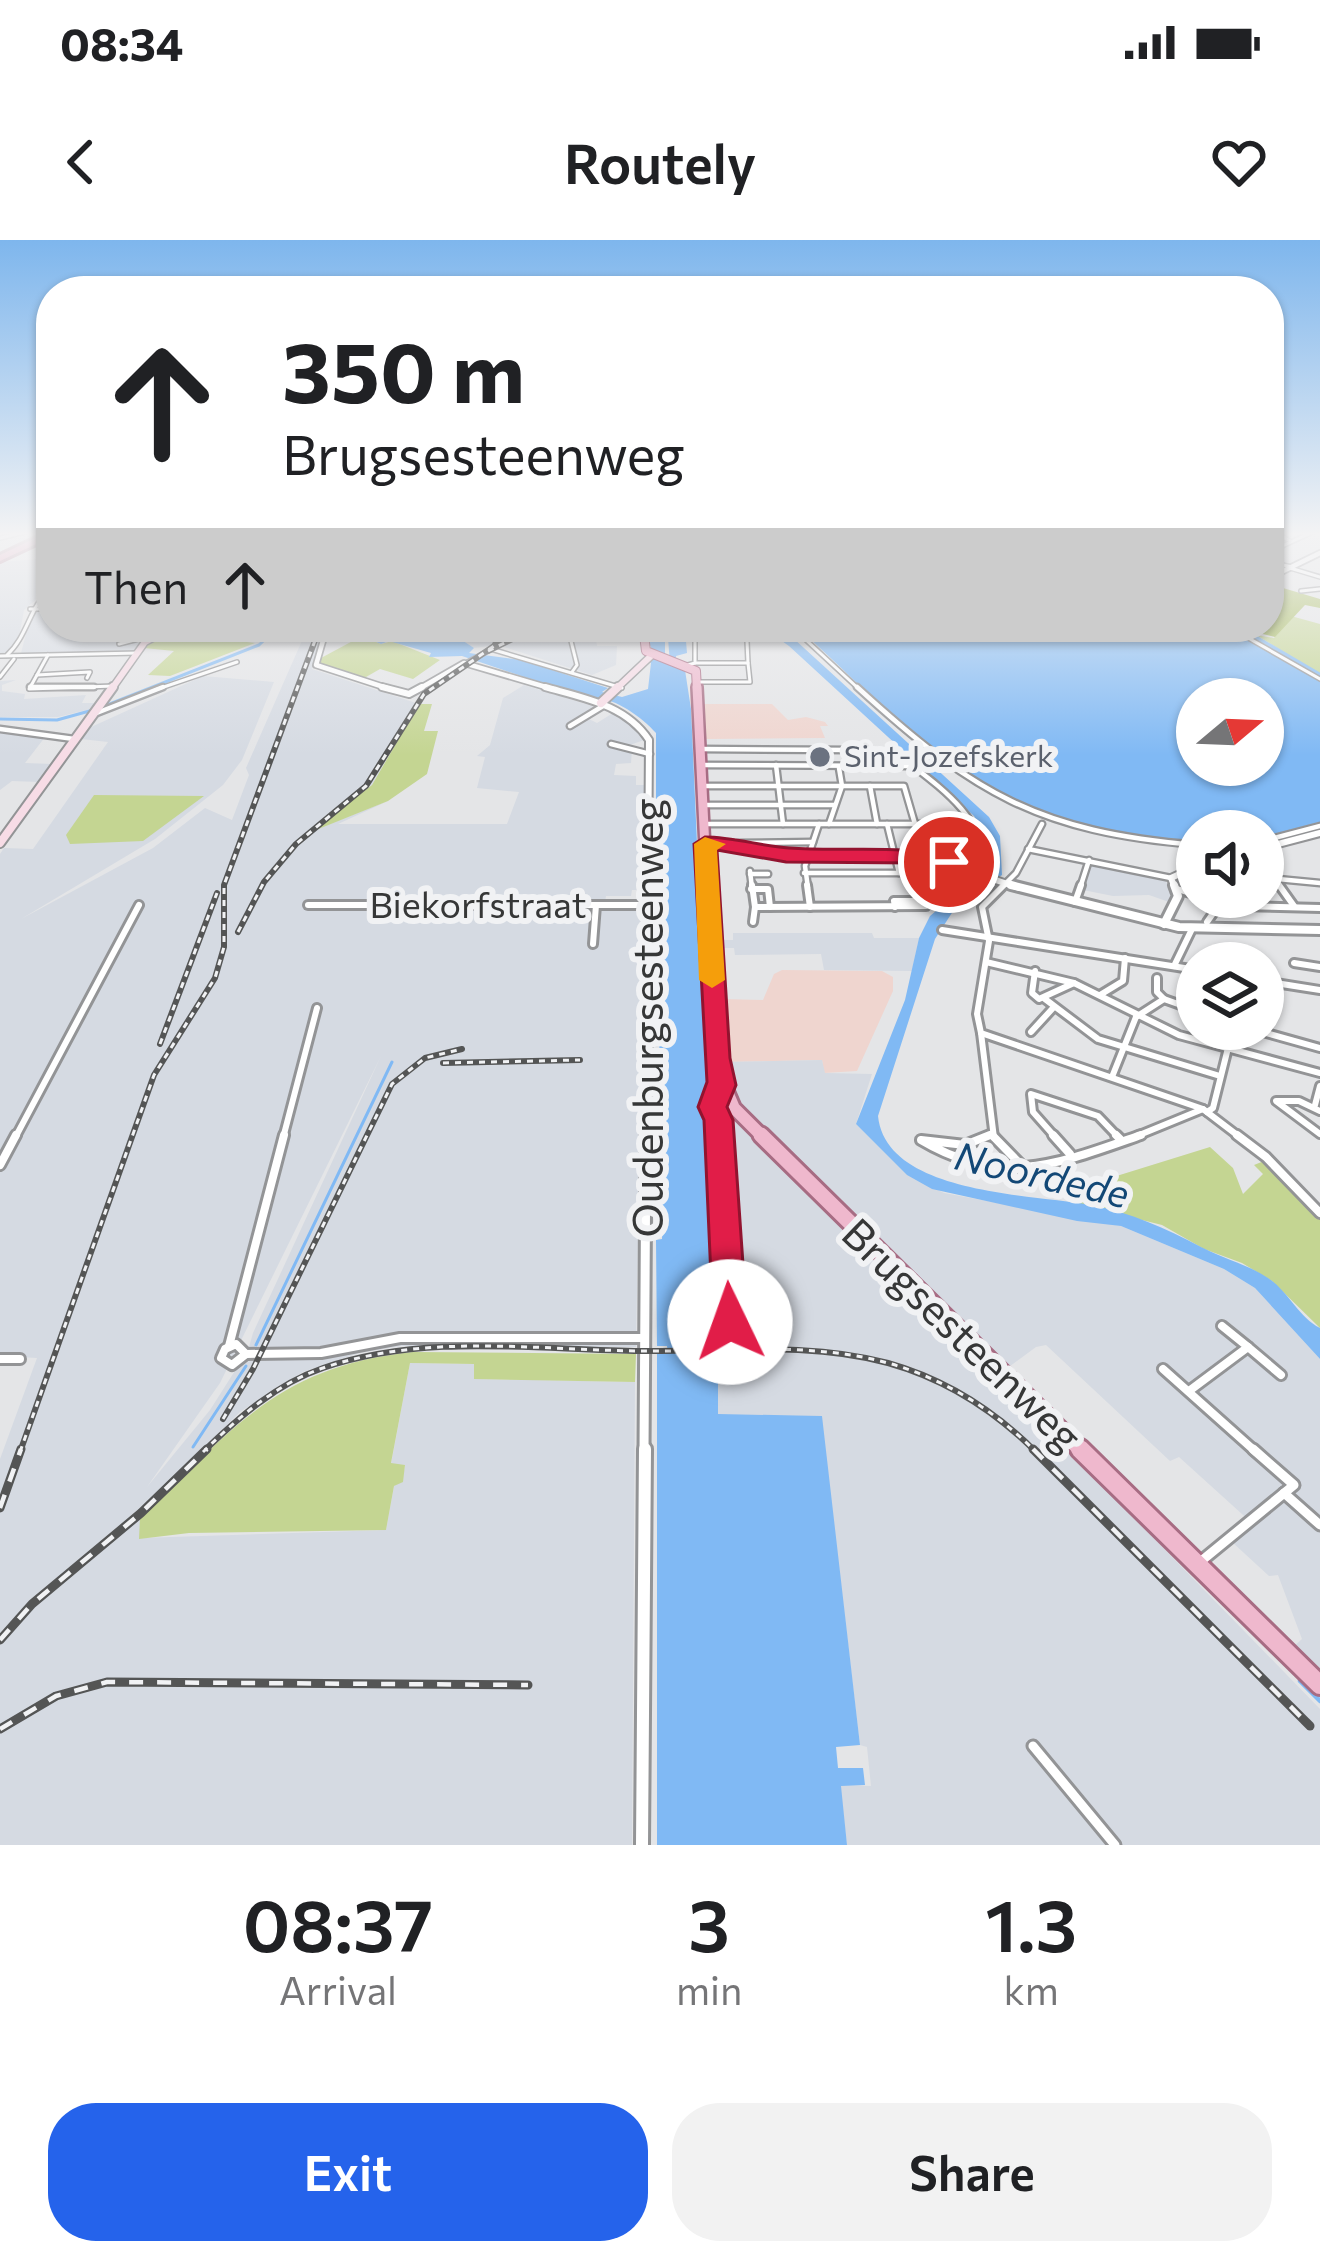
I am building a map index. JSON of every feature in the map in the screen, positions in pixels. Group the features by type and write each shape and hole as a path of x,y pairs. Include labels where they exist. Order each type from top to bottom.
{"main road":[{"path":"0,844 147,642"},
{"path":"644,642 654,655 691,664 696,682"},
{"path":"604,703 621,689 642,658 654,655"},
{"name":"Brugsesteenweg","path":"696,682 716,1066 722,1085 753,1130 1320,1685"}],"street":[{"path":"0,677 7,657 23,637 33,606"},
{"path":"30,609 36,609"},
{"path":"119,644 124,642"},
{"path":"323,642 317,667 399,694 420,691 504,642"},
{"path":"571,642 577,665 572,672"},
{"path":"693,642 691,664 748,663"},
{"path":"696,682 750,682 747,642"},
{"path":"809,642 939,759 991,796 1040,818 1120,838 1176,843"},
{"path":"1255,642 1320,679"},
{"path":"489,650 621,689"},
{"path":"7,657 138,653"},
{"path":"48,656 29,689 114,686"},
{"path":"469,661 604,703"},
{"path":"96,710 237,662"},
{"path":"38,675 90,672 87,678"},
{"path":"570,727 604,703"},
{"name":"Oudenburgsesteenweg","path":"604,703 642,726 650,754 642,1845"},
{"path":"0,729 76,739"},
{"path":"610,744 650,754"},
{"path":"889,747 974,824 986,854 981,872"},
{"path":"700,749 856,750 863,755 888,756"},
{"path":"784,750 787,764"},
{"path":"701,765 908,766"},
{"path":"776,765 783,824"},
{"path":"829,824 842,786 838,765"},
{"path":"702,786 904,786 915,824"},
{"path":"870,786 878,824"},
{"path":"703,805 834,805"},
{"path":"704,824 974,824"},
{"path":"765,824 767,843"},
{"path":"810,907 805,873 819,824"},
{"path":"887,824 899,873"},
{"path":"1025,1169 992,1134 977,1014 988,935 982,907 1042,824"},
{"path":"1284,839 1320,830"},
{"path":"705,844 813,842"},
{"path":"735,844 772,854 928,857 1075,902 1192,929 1320,930"},
{"path":"1028,849 1176,876"},
{"path":"1075,902 1089,860"},
{"path":"805,873 981,872"},
{"path":"753,922 750,873 768,874"},
{"path":"755,907 924,907 942,884 939,873"},
{"path":"1171,878 1176,888"},
{"path":"1284,880 1320,883"},
{"path":"751,889 768,889 770,907"},
{"path":"1284,889 1294,906"},
{"path":"1164,924 1176,901"},
{"path":"0,1166 139,905"},
{"name":"Biekorfstraat","path":"308,905 648,905"},
{"path":"592,944 596,905"},
{"path":"1284,905 1320,908"},
{"path":"1207,922 1210,918"},
{"path":"942,930 1174,966 1192,929"},
{"path":"1099,995 1124,979 1125,958"},
{"path":"986,962 1074,983 1176,1034"},
{"path":"1294,963 1320,967"},
{"path":"1035,971 1032,993 1098,1039 1220,1076"},
{"path":"1157,978 1157,993 1176,1003"},
{"path":"1046,999 1074,983"},
{"path":"1284,984 1320,990"},
{"path":"1112,1077 1136,1017 1163,999"},
{"path":"1031,1032 1054,1006"},
{"path":"317,1009 230,1346 221,1358 227,1365 237,1364 247,1354 321,1353 400,1338 647,1338"},
{"path":"981,1033 1205,1110 1265,1156 1320,1213"},
{"path":"1284,1038 1320,1048"},
{"path":"992,1134 965,1144 922,1140 956,1161 1012,1172 1025,1169 1213,1108 1227,1050"},
{"path":"1235,1050 1320,1073"},
{"path":"722,1085 714,1090 712,1107 718,1120 730,1322"},
{"path":"1320,1086 1317,1108 1280,1097 1276,1101 1320,1134"},
{"path":"1070,1155 1034,1112 1030,1094 1098,1116 1120,1139"},
{"path":"1222,1326 1281,1375"},
{"path":"230,1346 242,1345 247,1354"},
{"path":"1189,1391 1248,1347"},
{"path":"0,1358 20,1359"},
{"path":"1163,1369 1294,1485 1197,1565"},
{"path":"1284,1493 1320,1526"},
{"path":"1033,1746 1115,1845"}],"shaded area":[{"path":"0,606 29,606 19,637 0,655"},
{"path":"32,611 36,611 36,642 142,643 136,652 21,653"},
{"path":"301,642 320,642 312,669 419,704 372,785 322,827 388,801 338,824 507,824 519,792 477,788 485,757 477,756 490,745 503,698 524,685 602,709 587,718 597,723 613,713 644,740 627,746 632,749 631,763 616,764 614,775 636,776 636,785 645,785 644,890 632,890 631,896 606,896 605,902 644,903 636,1347 401,1346 359,1353 303,1372 240,1412 138,1513 143,1528 140,1538 386,1530 394,1486 402,1481 405,1466 391,1464 410,1363 474,1364 475,1379 635,1382 632,1845 0,1845 0,1459 37,1358 0,1356 0,854 4,848 33,849 108,742 81,739 89,728 203,676 274,682 242,760 223,785 155,839 21,919 153,848 205,808 232,820 249,775 246,768","holes":["381,1056 249,1347 258,1352 257,1358 238,1366 210,1410 147,1487 220,1383"]},
{"path":"465,642 596,642 597,646 617,646 616,665 592,675 498,645 474,648"},
{"path":"16,680 2,685 2,691 25,694 24,699 86,695 82,703 99,703 58,717 0,717 0,681"},
{"path":"703,704 772,704 788,720 806,717 828,726 820,726 825,738 706,739"},
{"path":"0,732 45,737 25,763 52,764 39,782 12,781 0,790"},
{"path":"1091,862 1164,878 1174,895 1169,902 1149,895 1113,896 1083,890"},
{"path":"733,933 872,933 874,938 919,938 912,971 824,970 821,954 735,955 734,948 714,948 714,940 733,940"},
{"path":"782,970 882,971 893,977 893,991 857,1071 824,1073 822,1060 722,1062 721,999 763,1000 774,974"},
{"path":"822,1060 825,1073 872,1074 856,1124 908,1175 944,1193 1121,1226 1224,1269 1255,1288 1320,1359 1320,1676 1292,1648 1302,1639 1278,1575 1269,1576 1232,1542 1253,1524 1179,1457 1170,1461 1046,1345 1006,1369 757,1127 736,1101 722,1062"},
{"path":"722,1094 1320,1709 1320,1845 847,1845 840,1785 871,1786 867,1747 860,1745 821,1416 718,1415 707,1095"}],"green space":[{"path":"1284,606 1304,606 1284,627"},
{"path":"1291,616 1320,624 1320,674 1267,642 1284,642 1284,625"},
{"path":"153,642 255,643 170,676 148,675 174,651 144,648"},
{"path":"351,642 395,642 440,660 413,679 380,669 359,681 319,666 321,658"},
{"path":"419,704 432,704 424,731 438,731 427,774 388,801 311,832 372,785"},
{"path":"94,795 204,796 143,841 70,844 66,835"},
{"path":"1210,1147 1233,1168 1243,1194 1263,1174 1254,1165 1264,1161 1320,1218 1320,1328 1272,1281 1242,1263 1204,1249 1162,1225 1070,1202 1065,1192"},
{"path":"413,1352 636,1354 635,1382 474,1379 474,1364 410,1363 391,1463 405,1465 403,1482 394,1486 386,1530 189,1533 139,1539 140,1518 260,1407 326,1371"}],"water":[{"path":"392,642 465,642 474,648 469,653 521,660 608,688 602,692 622,697 648,689 651,663 646,660 656,658 649,643 665,642 665,664 670,664 668,642 686,642 687,653 676,656 676,664 685,670 691,709 718,1314 718,1347 707,1347 707,1354 718,1355 718,1414 822,1416 860,1745 836,1747 838,1768 863,1768 865,1785 841,1786 847,1845 657,1845 657,1354 668,1353 667,1346 657,1346 656,1240 662,1239 663,1210 657,1209 656,733 615,703 462,656 429,657 431,653"},
{"path":"783,642 797,642 989,817 1000,836 1002,875 959,902 935,939 878,1116 887,1142 906,1162 934,1176 1000,1193 1120,1212 1252,1269 1275,1283 1320,1328 1320,1359 1255,1288 1224,1269 1121,1226 932,1189 907,1175 856,1124 905,1000 919,938 930,916 990,866 992,847 974,816"},
{"path":"813,642 1251,642 1320,681 1320,822 1284,831 1284,810 1176,810 1176,841 1118,835 1066,824 1016,806 941,759"}],"waterway":[{"path":"102,707 262,642"},
{"path":"1262,642 1320,676"},
{"path":"0,719 57,720 93,710"},
{"path":"256,1345 392,1062"},
{"path":"193,1447 246,1366"},
{"path":"1300,1681 1320,1701"}],"railway":[{"path":"20,1452 154,1075 215,978 224,947 224,885 314,642"},
{"path":"238,932 264,882 296,844 366,786 424,694 496,642"},
{"path":"488,651 506,642"},
{"path":"160,1044 217,893"},
{"path":"223,1419 253,1369 392,1084 425,1058 462,1049"},
{"path":"443,1063 580,1060"},
{"path":"203,1452 274,1393 323,1368 401,1350 481,1346 765,1349 858,1356 949,1387 986,1410 1036,1452"},
{"path":"0,1508 21,1449"},
{"path":"0,1640 32,1604 141,1513 207,1449"},
{"path":"1033,1449 1036,1452"},
{"path":"1036,1452 1310,1726"},
{"path":"0,1729 56,1696 107,1682 528,1685"}],"slow traffic":[{"path":"712,980 705,844 715,844"}],"place":[{"name":"Sint-Jozefskerk","path":"820,757"}],"route":[{"path":"730,1322 718,1120 712,1107 714,1090 722,1085 716,1066 705,844 786,855 916,856 949,862"}],"water label":[{"name":"Noordede","path":"1042,1175"}]}
